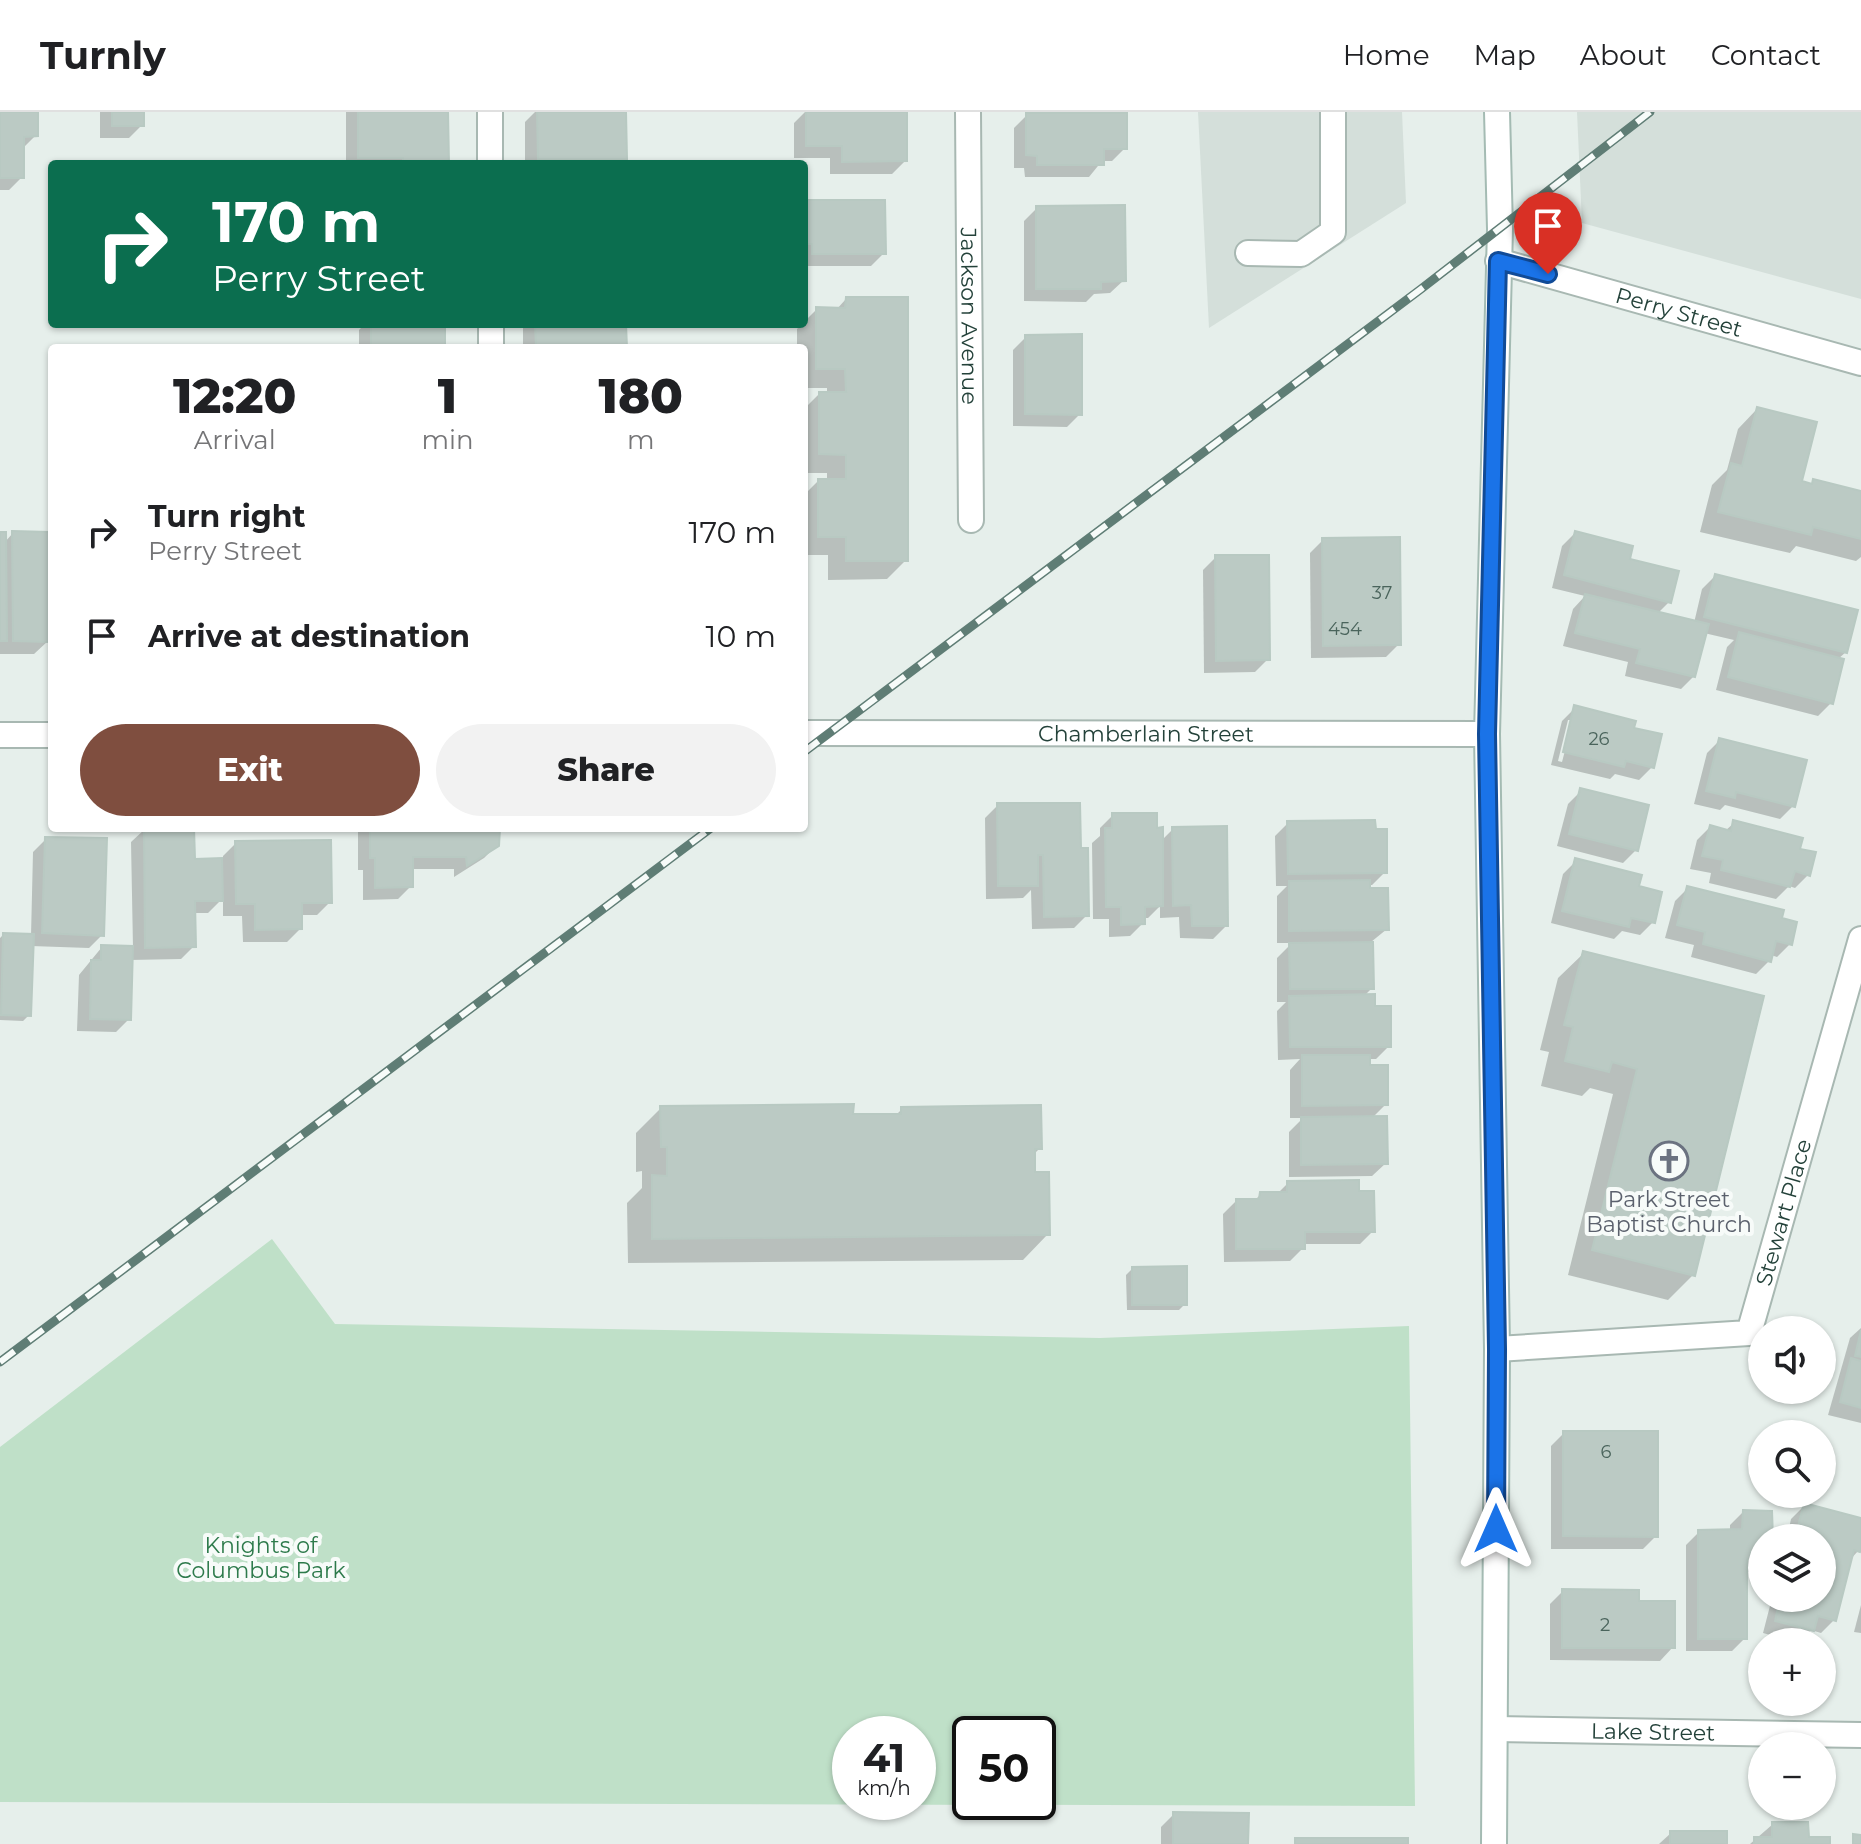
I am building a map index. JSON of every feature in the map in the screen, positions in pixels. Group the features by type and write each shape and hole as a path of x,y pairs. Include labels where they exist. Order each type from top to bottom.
{"street":[{"path":"490,112 490,160"},
{"name":"Jackson Avenue","path":"968,112 971,520"},
{"path":"1248,253 1301,254 1333,232 1333,112"},
{"path":"1494,1844 1497,1349 1487,734 1498,261 1497,112"},
{"name":"Perry Street","path":"1498,261 1861,363"},
{"name":"Chamberlain Street","path":"808,733 1487,734"},
{"path":"0,735 48,735"},
{"name":"Stewart Place","path":"1497,1349 1749,1333 1861,939"},
{"name":"Lake Street","path":"1495,1729 1861,1735"}],"shaded area":[{"path":"1198,112 1402,112 1406,203 1209,328"},
{"path":"1577,112 1861,112 1861,299 1582,223"}],"green space":[{"name":"Knights of Columbus Park","path":"272,1239 335,1324 1100,1338 1409,1326 1415,1806 1056,1805 1056,1716 952,1716 952,1805 936,1805 936,1716 832,1716 832,1804 0,1802 0,1447"}],"building":[{"path":"0,112 38,112 38,136 24,137 24,178 0,178"},
{"path":"112,112 144,112 144,126 112,126"},
{"path":"358,112 448,112 449,160 358,158"},
{"path":"537,112 626,112 627,159 538,159"},
{"path":"806,112 907,112 907,161 842,162 842,146 806,146"},
{"path":"1026,113 1127,113 1127,149 1104,149 1104,165 1037,165 1037,156 1026,155"},
{"path":"808,200 885,200 886,254 812,254 812,244 808,244"},
{"path":"1125,205 1126,281 1101,282 1101,289 1036,289 1036,206"},
{"path":"846,297 908,297 908,561 846,561 846,537 818,537 818,479 846,479 846,455 819,454 819,392 846,392 845,369 816,369 816,307 845,308"},
{"path":"371,328 445,328 445,344 371,344"},
{"path":"535,328 626,328 627,344 536,344"},
{"path":"1082,334 1082,415 1025,414 1025,335"},
{"path":"1757,407 1817,422 1802,481 1812,484 1813,479 1861,491 1861,539 1813,527 1811,535 1718,512 1731,463 1742,466"},
{"path":"12,531 48,532 48,642 13,641"},
{"path":"1575,531 1633,546 1630,559 1679,571 1671,603 1564,575"},
{"path":"0,532 6,532 7,641 0,641"},
{"path":"1400,537 1401,645 1323,646 1322,538"},
{"path":"1215,555 1269,555 1270,660 1216,661"},
{"path":"1715,574 1858,610 1847,653 1704,617"},
{"path":"1585,594 1709,624 1695,677 1636,663 1640,649 1575,633"},
{"path":"1739,632 1844,659 1833,704 1728,677"},
{"path":"1574,705 1636,721 1634,728 1662,734 1654,768 1626,761 1624,767 1563,752"},
{"path":"1719,738 1807,760 1795,807 1736,792 1735,798 1706,791"},
{"path":"1580,788 1649,805 1638,851 1569,834"},
{"path":"997,803 1080,803 1081,848 1088,848 1089,916 1044,917 1043,855 1038,855 1038,886 998,886"},
{"path":"1112,813 1157,813 1157,828 1163,827 1163,906 1145,907 1145,924 1121,925 1121,907 1106,907 1105,828 1112,828"},
{"path":"1375,820 1376,829 1387,829 1387,873 1288,874 1287,821"},
{"path":"1733,820 1803,838 1800,849 1816,852 1810,876 1795,871 1790,887 1721,870 1723,860 1702,856 1710,825 1731,831"},
{"path":"1227,826 1228,926 1192,926 1191,905 1173,906 1172,827"},
{"path":"144,832 194,832 195,859 222,858 223,901 195,901 196,947 145,948"},
{"path":"370,832 500,832 499,846 467,866 466,857 413,857 413,887 375,888 375,858 370,858"},
{"path":"45,837 107,838 104,936 42,933"},
{"path":"331,840 332,903 302,903 302,929 255,930 255,904 236,904 235,841"},
{"path":"1575,858 1642,875 1639,886 1662,892 1655,923 1631,918 1629,927 1562,911"},
{"path":"1370,880 1370,888 1388,888 1389,930 1289,931 1289,881"},
{"path":"1687,886 1784,910 1782,918 1797,922 1792,945 1776,941 1771,962 1703,944 1705,932 1677,925"},
{"path":"3,933 34,934 31,1016 1,1015"},
{"path":"1373,942 1374,989 1290,989 1289,943"},
{"path":"101,945 133,946 131,1020 90,1019 91,960 101,960"},
{"name":"Park Street Baptist Church","path":"1583,951 1764,996 1695,1276 1592,1250 1637,1069 1612,1062 1609,1072 1565,1061 1573,1027 1564,1025"},
{"path":"1375,994 1375,1006 1391,1006 1391,1047 1290,1047 1289,996"},
{"path":"1302,1055 1370,1055 1370,1065 1388,1065 1388,1105 1302,1106"},
{"path":"854,1104 853,1114 901,1114 901,1107 1041,1105 1042,1149 1035,1149 1035,1172 1049,1172 1050,1235 652,1239 652,1175 667,1176 667,1147 661,1147 660,1106"},
{"path":"1387,1116 1388,1164 1301,1165 1301,1117"},
{"path":"1359,1180 1359,1191 1374,1191 1375,1232 1305,1232 1305,1249 1236,1249 1236,1199 1259,1199 1260,1192 1287,1192 1287,1181"},
{"path":"1187,1266 1187,1305 1132,1305 1132,1267"},
{"path":"1861,1330 1861,1357 1855,1356"},
{"path":"1851,1358 1861,1361 1861,1408 1840,1402"},
{"path":"1563,1431 1658,1431 1658,1537 1563,1536"},
{"path":"1803,1508 1823,1508 1861,1518 1861,1550 1854,1550 1836,1621 1818,1616 1815,1628 1775,1621 1777,1612 1836,1612 1836,1524 1799,1524"},
{"path":"1743,1510 1772,1511 1772,1524 1748,1524 1747,1639 1698,1639 1698,1530 1742,1529"},
{"path":"1562,1589 1639,1590 1639,1601 1675,1601 1675,1648 1562,1648"},
{"path":"1173,1812 1249,1813 1248,1844 1173,1844"},
{"path":"1772,1822 1808,1822 1809,1837 1830,1837 1830,1844 1754,1844 1754,1837 1772,1837"},
{"path":"1670,1831 1727,1831 1727,1844 1670,1844"},
{"path":"1853,1834 1861,1835 1861,1844 1853,1844"},
{"path":"1295,1838 1408,1838 1408,1844 1295,1844"}],"railway":[{"path":"808,749 1421,289 1650,112"},
{"path":"0,1362 706,832"}],"place":[{"name":"Park Street Baptist Church","path":"1669,1161"}],"route":[{"path":"1496,1529 1497,1349 1487,734 1498,261 1548,274"}]}
